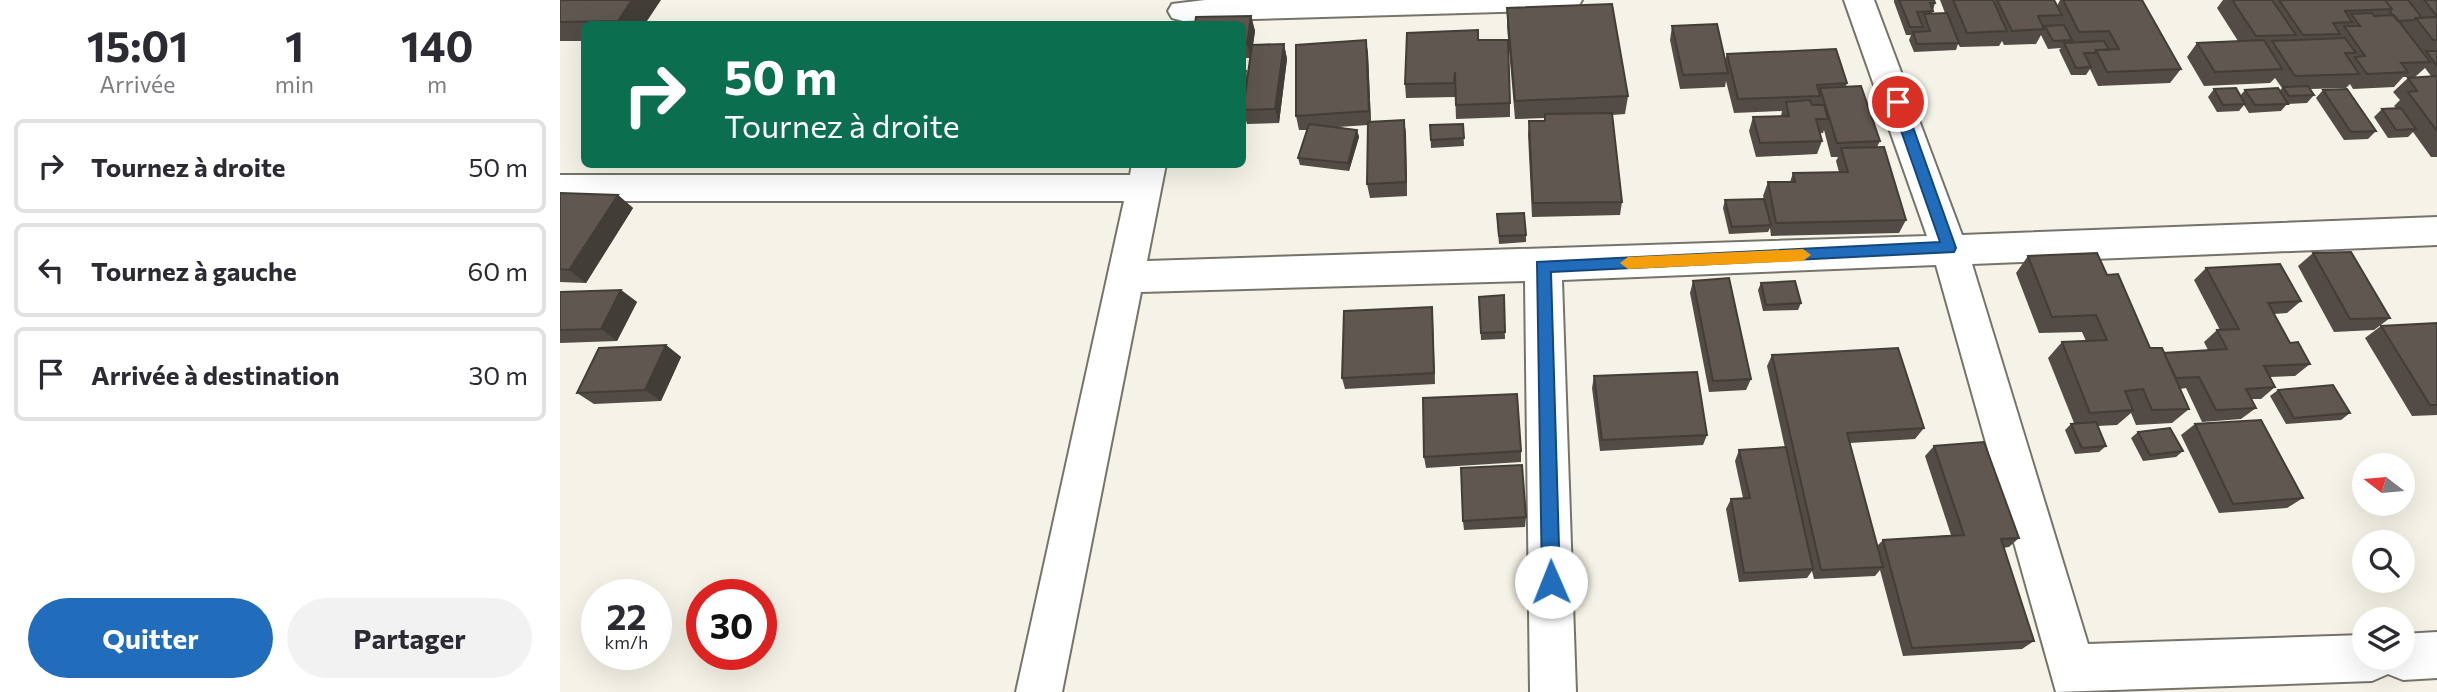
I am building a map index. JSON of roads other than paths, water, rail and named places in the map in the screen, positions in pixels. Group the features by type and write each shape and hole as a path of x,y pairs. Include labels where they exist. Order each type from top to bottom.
{"street":[{"path":"1183,12 1567,0"},
{"path":"1859,0 1949,248 2075,680 2289,677 2352,663"},
{"path":"560,188 1146,176 1039,692"},
{"path":"1125,276 1543,266 1949,248 2437,231"},
{"path":"1543,266 1553,692"},
{"path":"2415,656 2437,655"}]}
